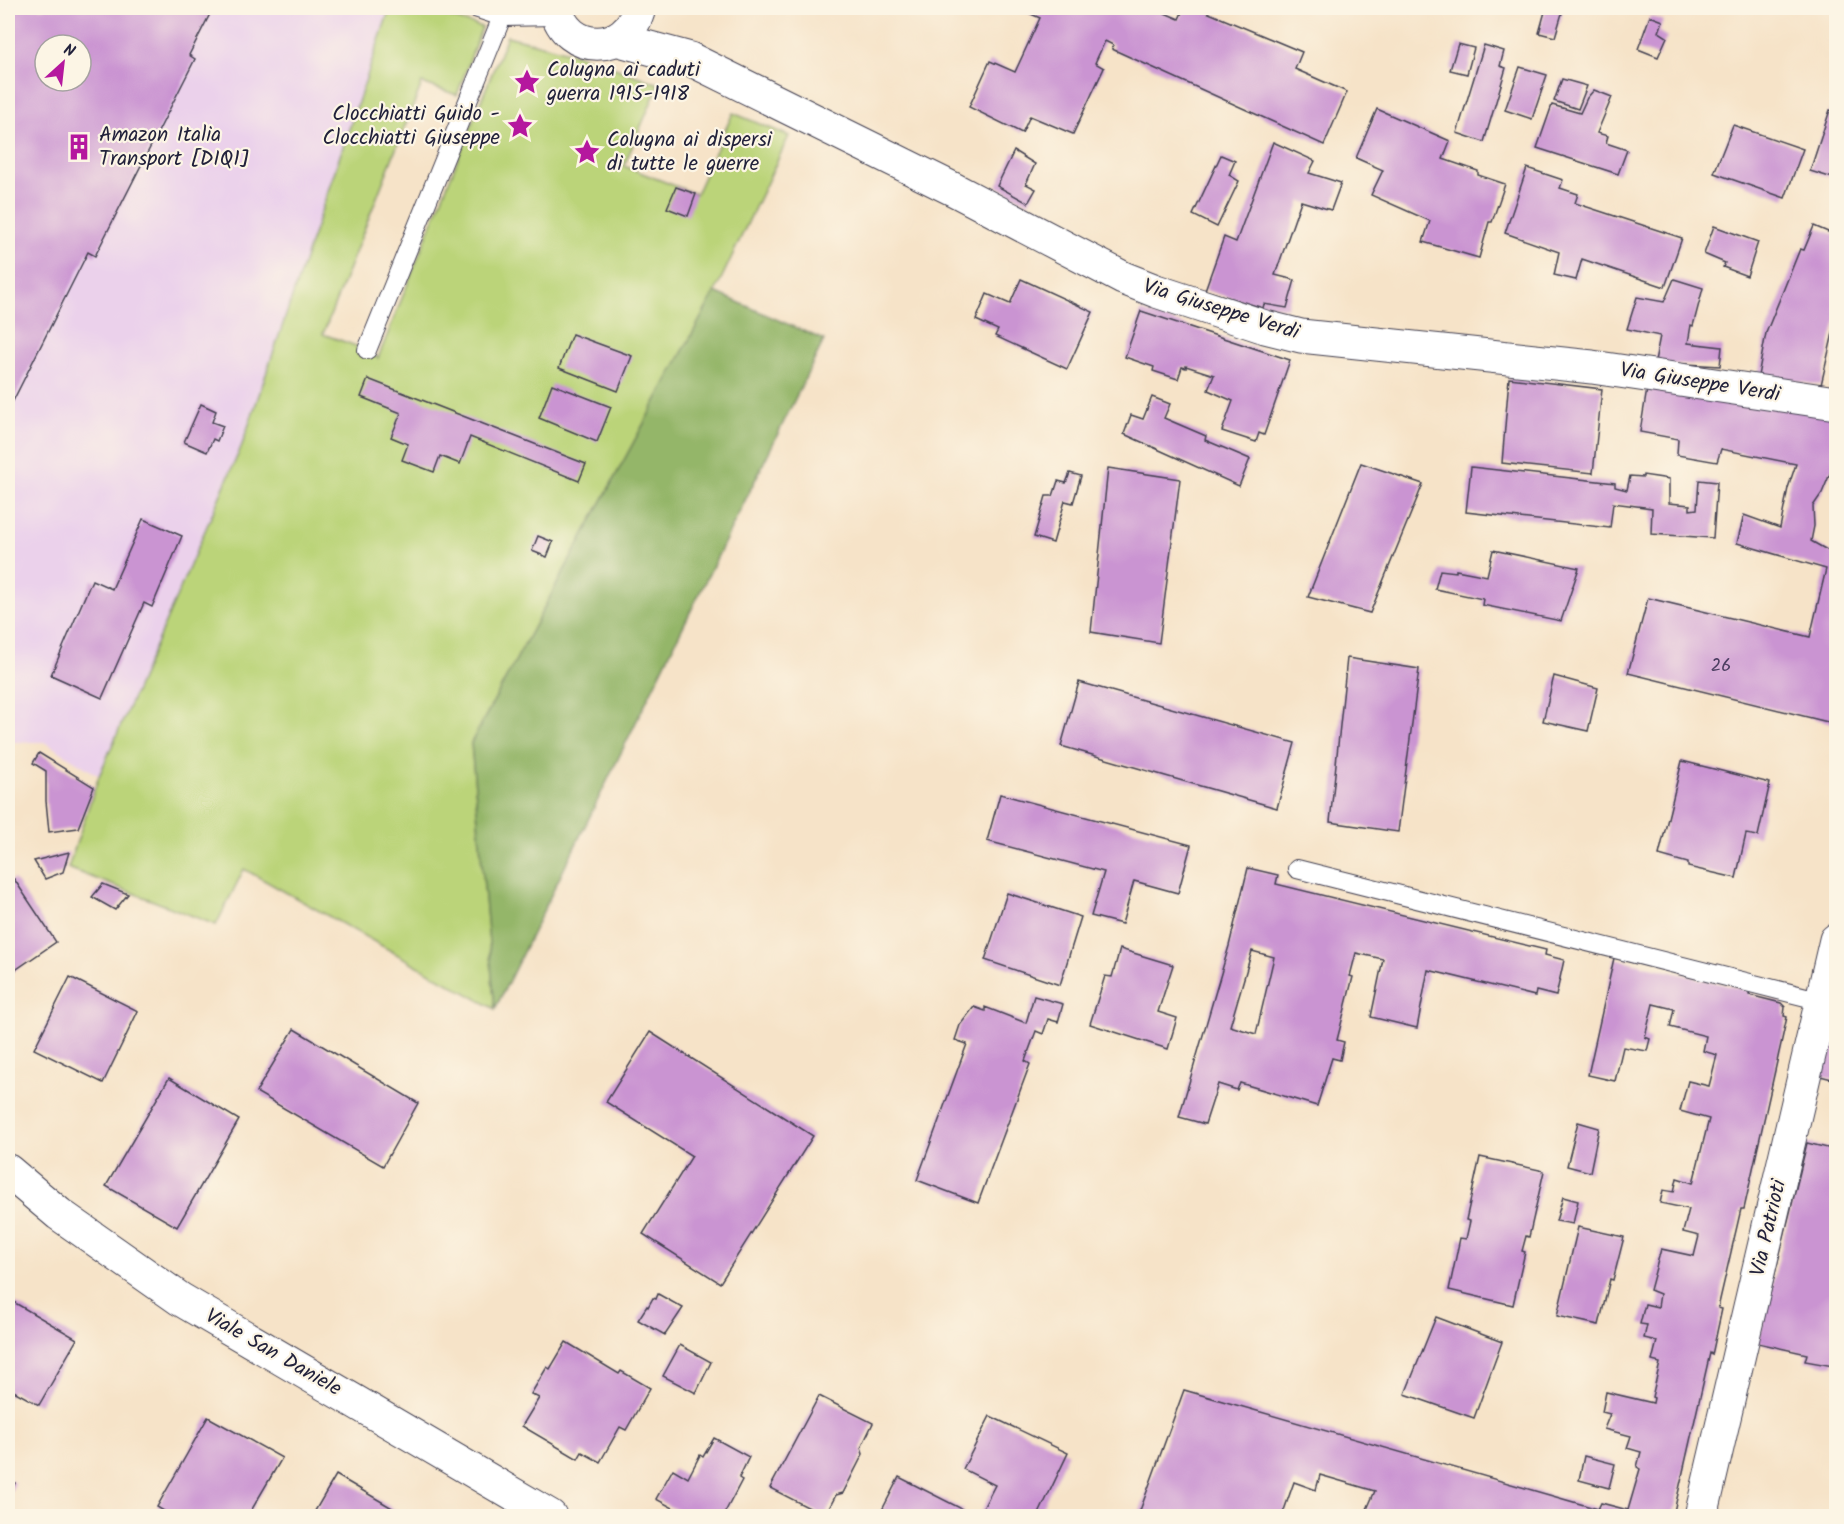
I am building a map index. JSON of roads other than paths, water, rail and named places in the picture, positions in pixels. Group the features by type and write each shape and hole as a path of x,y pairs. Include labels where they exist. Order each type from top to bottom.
{"street":[{"path":"557,12 571,34 592,43 605,43 626,32 634,22 639,8"},
{"name":"Via Giuseppe Verdi","path":"639,8 690,59"},
{"name":"Via Giuseppe Verdi","path":"616,39 690,59 955,190 1123,278 1265,327 1301,336 1592,367 1836,403"},
{"name":"Via Patrioti","path":"1701,1516 1836,940"},
{"name":"Viale San Daniele","path":"8,1171 59,1214 180,1299 550,1516"}],"lane":[{"path":"475,8 502,17 557,12"},
{"path":"367,350 502,17"},
{"path":"1297,869 1822,1001"}],"place":[{"name":"Colugna ai caduti guerra 1915-1918","path":"527,82"},
{"name":"Clocchiatti Guido - Clocchiatti Giuseppe","path":"520,126"},
{"name":"Amazon Italia Transport [DIQ1]","path":"79,147"},
{"name":"Colugna ai dispersi di tutte le guerre","path":"587,152"}]}
